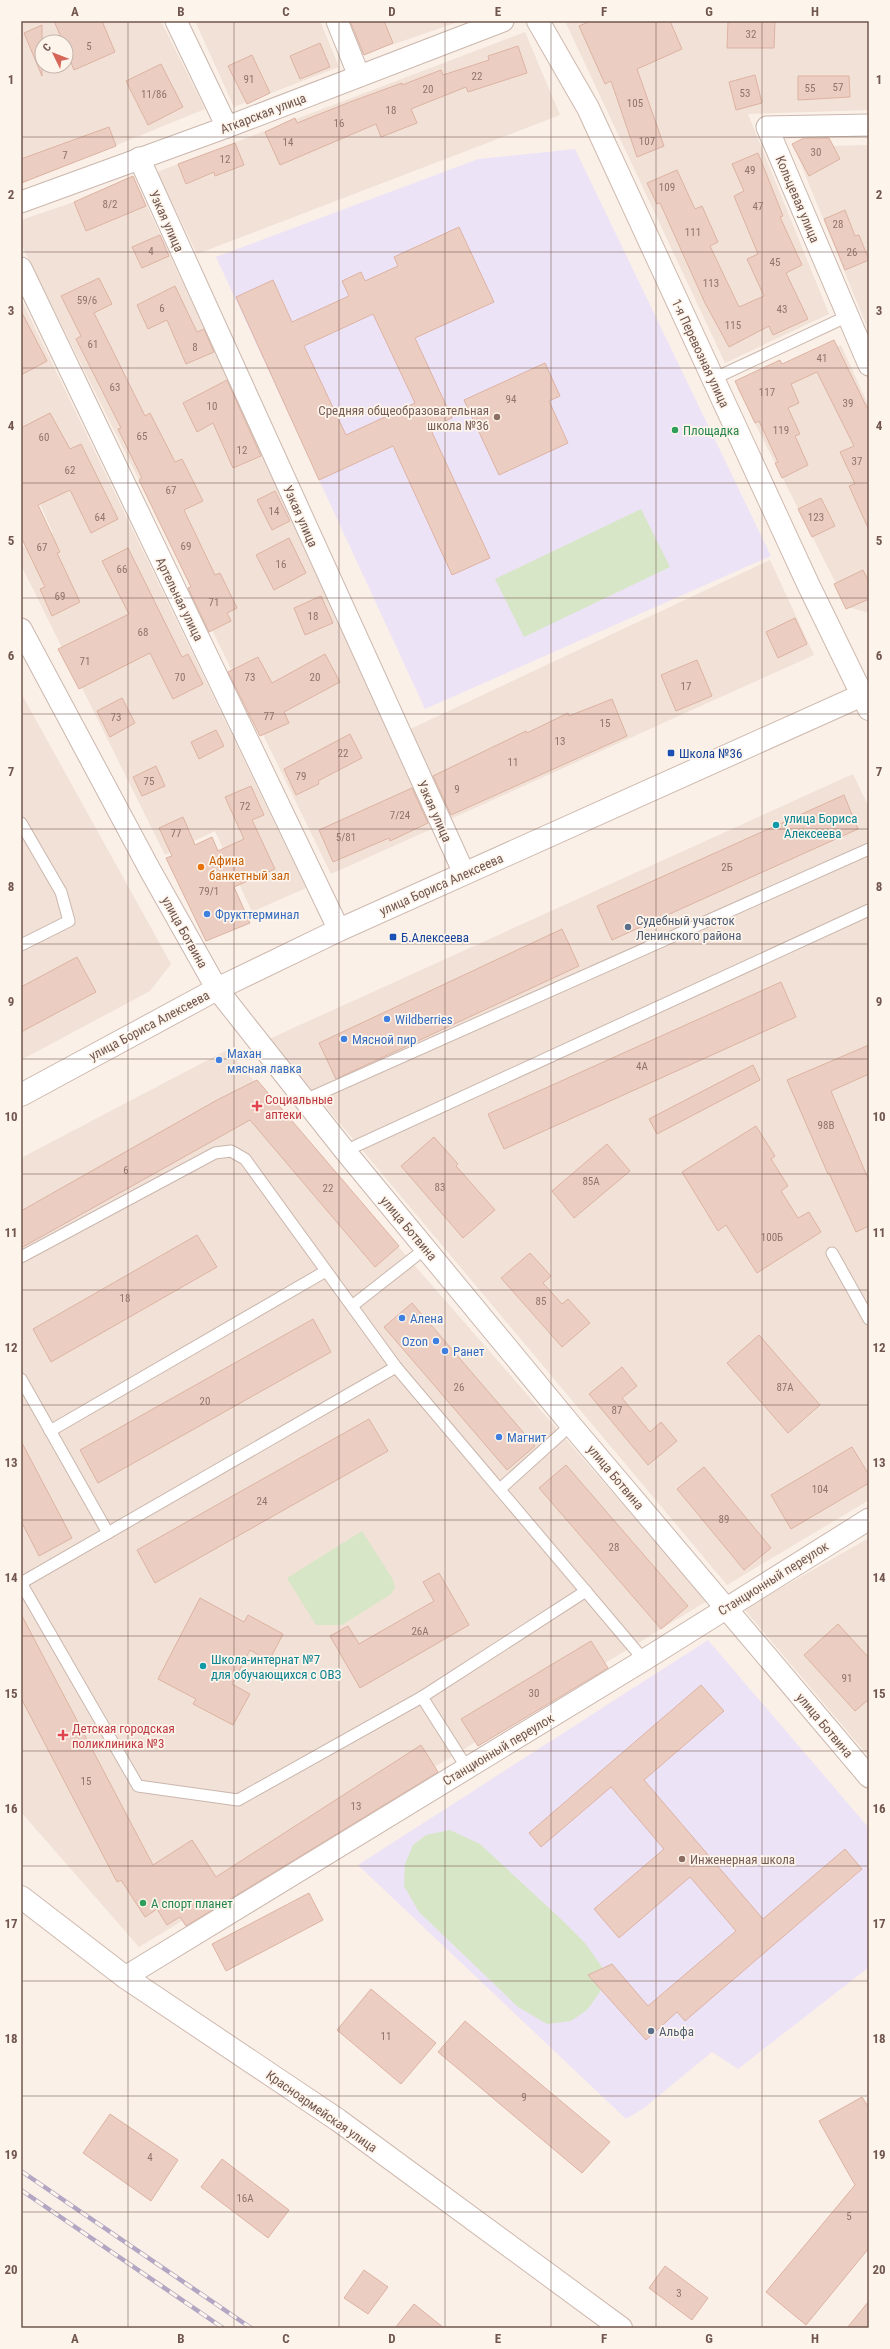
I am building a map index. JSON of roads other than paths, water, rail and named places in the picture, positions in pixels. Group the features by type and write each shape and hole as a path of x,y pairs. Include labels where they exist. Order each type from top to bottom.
{"main road":[{"name":"1-я Перевозная улица","path":"538,21 588,108 808,584 867,698"},
{"name":"улица Бориса Алексеева","path":"21,1094 216,989 339,930 464,873 867,698"},
{"name":"Красноармейская улица","path":"21,1897 125,1977 338,2120 621,2328"}],"street":[{"path":"176,21 227,127"},
{"path":"337,21 359,76"},
{"name":"Аткарская улица","path":"21,202 138,158 227,127 504,21"},
{"name":"Кольцевая улица","path":"869,125 767,127 869,366"},
{"name":"Узкая улица","path":"138,158 464,873"},
{"name":"Артельная улица","path":"21,268 339,930"},
{"name":"улица Ботвина","path":"21,629 27,654 216,989 345,1151 571,1425 869,1777"},
{"name":"Станционный переулок","path":"125,1977 644,1660 869,1519"}],"lane":[{"path":"713,379 848,316"},
{"path":"21,823 61,892 69,921 21,945"},
{"path":"305,1100 869,849"},
{"path":"345,1151 869,910"},
{"path":"21,1257 215,1153 231,1151 245,1159 396,1367 644,1660"},
{"path":"352,1306 426,1248"},
{"path":"832,1253 869,1319"},
{"path":"50,1431 326,1271"},
{"path":"396,1367 21,1583 138,1786 238,1800 422,1697 586,1591"},
{"path":"21,1379 108,1533"},
{"path":"500,1489 571,1425"},
{"path":"422,1697 467,1768"}],"railway":[{"path":"21,2171 251,2328"},
{"path":"21,2190 223,2328"}],"place":[{"name":"Средняя общеобразовательная школа №36","path":"497,417"},
{"name":"Площадка","path":"675,430"},
{"name":"Школа №36","path":"671,753"},
{"name":"улица Бориса Алексеева","path":"776,825"},
{"name":"Афина банкетный зал","path":"201,867"},
{"name":"Фрукттерминал","path":"207,914"},
{"name":"Судебный участок Ленинского района","path":"628,927"},
{"name":"Б.Алексеева","path":"393,937"},
{"name":"Wildberries","path":"387,1019"},
{"name":"Мясной пир","path":"344,1039"},
{"name":"Махан мясная лавка","path":"219,1060"},
{"name":"Социальные аптеки","path":"257,1106"},
{"name":"Алена","path":"402,1318"},
{"name":"Ozon","path":"436,1341"},
{"name":"Ранет","path":"445,1351"},
{"name":"Магнит","path":"499,1437"},
{"name":"Школа-интернат №7 для обучающихся с ОВЗ","path":"203,1666"},
{"name":"Детская городская поликлиника №3","path":"63,1735"},
{"name":"Инженерная школа","path":"682,1859"},
{"name":"А спорт планет","path":"143,1903"},
{"name":"Альфа","path":"651,2031"}]}
